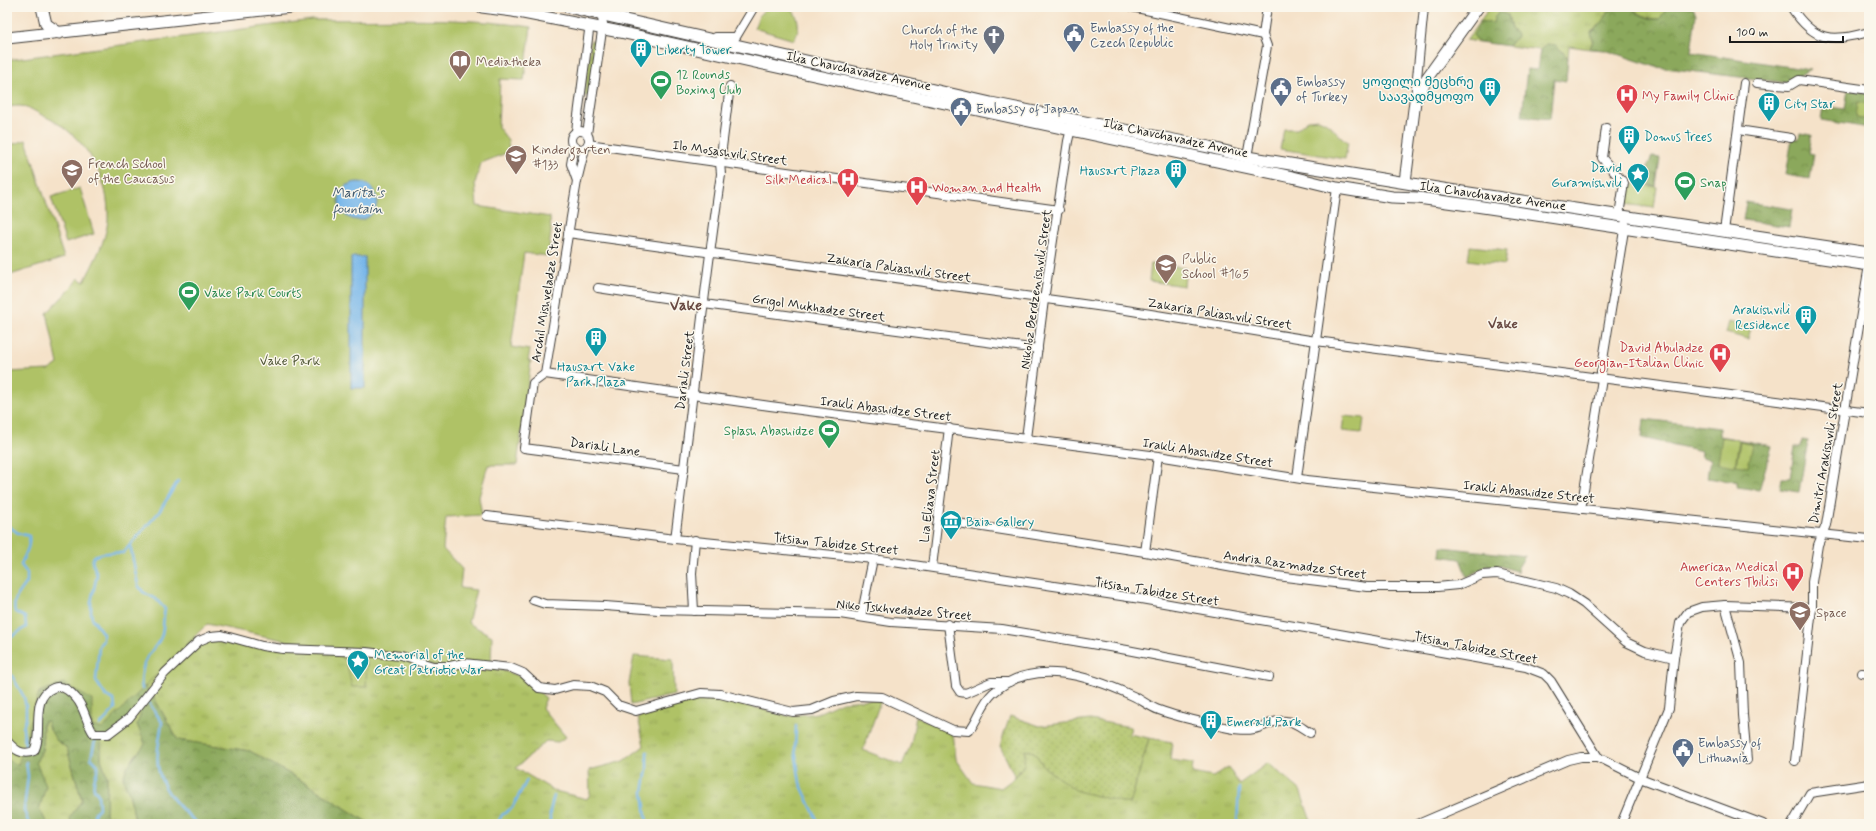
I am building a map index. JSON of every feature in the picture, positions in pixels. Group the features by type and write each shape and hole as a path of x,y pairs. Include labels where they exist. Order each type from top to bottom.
{"main road":[{"path":"7,38 291,7"},
{"name":"Ilia Chavchavadze Avenue","path":"482,7 513,11 603,28 844,82 1072,124 1209,147 1247,157 1404,182 1623,220 1869,265"},
{"name":"Ilia Chavchavadze Avenue","path":"568,7 747,47 1292,176 1337,190 1724,231 1869,253"},
{"path":"1404,182 1415,101 1427,78 1478,7"},
{"path":"42,12 48,26 59,33"},
{"path":"21,37 38,26 42,12"}],"street":[{"path":"712,39 721,36 733,38 739,33 754,7"},
{"path":"1132,7 1263,35"},
{"path":"1247,157 1267,46 1263,35 1266,7"},
{"path":"1415,101 1424,7"},
{"path":"1791,7 1796,16 1810,30 1828,38 1841,39 1869,32"},
{"path":"587,25 589,31 576,131 571,138 574,146 579,149 586,146 589,140 587,134 604,21 597,13"},
{"path":"739,33 740,41 747,47"},
{"path":"1758,83 1789,86 1799,80 1869,90"},
{"path":"1724,231 1744,83"},
{"name":"Dariali Street","path":"675,539 721,174 720,163 730,86"},
{"name":"Nikoloz Berdzenishvili Street","path":"1026,438 1044,300 1072,124"},
{"path":"1581,509 1602,379 1601,372 1623,220 1624,183 1602,158 1606,128"},
{"path":"576,131 582,130 587,134"},
{"path":"1738,130 1791,138"},
{"name":"Archil Mishveladze Street","path":"574,146 571,164 576,181"},
{"name":"Ilo Mosashvili Street","path":"586,146 1059,210"},
{"name":"Archil Mishveladze Street","path":"524,448 533,383 544,374 576,181 586,146"},
{"path":"1297,478 1337,190"},
{"name":"Zakaria Paliashvili Street","path":"568,233 1044,300 1126,310 1316,341 1602,379 1704,390 1869,413"},
{"name":"Dimitri Arakishvili Street","path":"1795,761 1818,545 1826,525 1869,265"},
{"name":"Grigol Mukhadze Street","path":"598,288 704,304 1038,349"},
{"name":"Irakli Abashidze Street","path":"544,374 1158,456 1297,478 1869,539"},
{"name":"Lia Eliava Street","path":"932,567 949,428"},
{"name":"Dariali Lane","path":"524,448 684,469"},
{"path":"1145,552 1158,456"},
{"name":"Titsian Tabidze Street","path":"487,516 675,539 873,559 932,567 1157,602 1526,666 1544,674 1551,681 1598,757"},
{"name":"Andria Razmadze Street","path":"938,520 1145,552 1277,576 1367,587 1437,587 1458,585 1482,575 1497,574 1556,588 1569,594 1584,604 1626,642 1645,651 1674,658"},
{"path":"694,611 692,572 695,540"},
{"path":"861,617 873,559"},
{"name":"Niko Tskhvedadze Street","path":"533,600 545,604 658,610 840,614 891,622 948,624 1014,631 1127,650 1269,677"},
{"path":"1621,824 1669,708 1674,658 1682,618 1695,608 1725,605 1812,608"},
{"path":"1725,605 1741,662 1743,715 1747,760"},
{"path":"948,624 956,686 960,692 966,693 991,682 1009,682"},
{"path":"7,741 12,747 22,753 27,754 34,752 38,745 38,711 41,700 49,689 57,686 64,688 78,700 94,734 108,734 129,718 176,662 199,641 211,636 222,635 262,646 283,649 366,652 400,656 433,666 450,666 464,663 511,668 523,673 539,688 549,690 573,685 590,686 605,692 618,705 636,711 701,693 720,694 793,712 812,710 834,701 856,696 882,697 953,730 968,731 976,722 982,706 993,693 1009,682 1027,675 1052,672 1085,676 1134,696 1158,710 1196,721 1237,730 1255,729 1268,723 1286,720 1310,733"},
{"path":"1418,824 1568,760 1581,756 1598,757 1640,778 1763,824"},
{"path":"1792,824 1810,793 1869,784"}],"green space":[{"path":"769,7 785,7 794,12 798,21 798,31 794,40 754,28 760,14"},
{"path":"1490,7 1616,7 1608,12 1598,27 1591,32 1593,40 1590,49 1569,46 1568,58 1561,50 1547,44 1540,50 1509,46 1517,36 1511,29 1508,15 1493,23 1488,23 1474,35 1479,42 1466,40"},
{"path":"1616,7 1630,7 1641,15 1651,19 1660,19 1667,7 1693,7 1696,15 1691,52 1811,70 1789,83 1656,67 1605,50 1590,49 1593,40 1591,33 1598,27 1608,12"},
{"path":"1630,7 1667,7 1660,19 1655,19 1640,14"},
{"path":"1499,12 1508,15 1511,29 1517,36 1509,46 1479,42 1473,35 1481,21 1493,23 1494,18"},
{"name":"Vake Park","path":"312,20 449,20 477,21 531,27 524,80 500,79 498,127 508,140 509,152 481,163 475,183 477,206 550,217 551,232 548,256 524,253 511,347 530,350 528,361 531,361 517,465 488,465 479,497 482,515 446,517 443,549 462,569 460,588 476,590 468,623 492,636 491,665 464,663 452,669 403,657 367,654 366,687 352,687 346,661 335,651 207,624 102,729 92,726 92,700 63,683 39,692 18,765 7,760 7,372 49,370 58,364 47,313 72,287 78,278 84,282 105,236 108,220 108,204 100,173 83,146 72,135 60,125 31,109 24,106 7,107 7,60"},
{"path":"591,40 598,42 590,96 584,96"},
{"path":"1547,44 1556,45 1568,58 1566,81 1554,79 1550,119 1522,116 1527,69 1537,70 1540,50"},
{"path":"1848,89 1869,93 1869,128 1821,120 1823,106 1845,109"},
{"path":"1858,102 1869,104 1869,119 1856,117"},
{"path":"1318,119 1331,126 1348,142 1345,159 1280,149 1284,129 1297,129 1308,120"},
{"path":"1800,133 1812,135 1809,153 1814,154 1810,179 1786,175 1792,138 1799,139"},
{"path":"26,140 64,258 7,276 7,146"},
{"path":"1652,157 1660,158 1656,186 1639,183 1644,182 1647,167"},
{"path":"1628,183 1657,187 1654,208 1625,204"},
{"path":"80,188 94,234 66,243 51,197"},
{"path":"1746,202 1792,209 1789,227 1743,220"},
{"path":"1470,246 1507,250 1505,265 1468,260"},
{"path":"1151,264 1186,268 1184,286 1149,281"},
{"path":"1729,322 1751,328 1748,339 1726,333"},
{"path":"1344,416 1364,418 1362,433 1342,431"},
{"path":"1644,419 1720,428 1720,436 1772,446 1759,490 1737,487 1737,482 1707,478 1710,459 1701,457 1702,451 1642,438"},
{"path":"1722,437 1739,440 1735,466 1718,463"},
{"path":"1802,440 1808,441 1799,492 1780,489 1782,478 1790,478 1795,447 1801,447"},
{"path":"1740,441 1753,444 1748,467 1736,465"},
{"path":"1441,547 1525,556 1517,569 1518,572 1501,566 1487,566 1467,577 1460,559 1440,556"},
{"path":"191,637 224,641 337,645 367,654 464,663 494,668 523,677 546,698 542,708 566,737 558,742 546,741 516,768 551,790 587,799 590,794 589,770 624,761 644,746 638,717 646,711 697,697 712,697 789,716 818,713 842,702 873,699 881,700 863,750 902,765 911,744 916,716 953,732 956,759 973,783 1001,788 1019,773 1023,764 1025,750 1035,752 1045,768 1130,804 1149,738 1172,742 1170,760 1193,763 1192,773 1213,777 1228,767 1239,784 1268,763 1300,790 1312,824 370,824 307,784 250,751 178,740 154,698 143,684"},
{"path":"634,656 673,659 674,695 631,705 629,683"},
{"path":"48,682 143,684 154,698 178,740 250,751 307,784 370,824 136,824 129,793 123,778 127,767 145,744 137,724 141,714 139,712 118,733 101,741 101,759 107,776 106,814 110,824 71,824 70,817 82,800 67,748 56,740 48,726 48,721 43,722 42,750 36,762 46,786 39,810 48,824 7,824 7,737"},
{"path":"139,712 142,714 137,724 146,744 134,757 123,778 129,793 136,824 110,824 106,814 107,776 101,759 101,741 118,733"},
{"path":"1010,716 1040,726 1090,720 1131,727 1129,734 1149,738 1130,804 1077,791 1045,768 1034,752 1025,750 1024,765 1015,777 1000,746"},
{"path":"48,720 56,740 67,748 82,801 70,817 71,824 48,824 39,810 41,802 36,762 42,750 43,722"}],"water":[{"name":"Marita's fountain","path":"358,182 371,188 377,201 371,214 358,220 345,214 339,201 345,188"},
{"path":"351,257 365,257 365,388 351,388"}],"waterway":[{"path":"100,725 115,709 114,700 106,696 96,681 99,646 103,640 103,634 92,618 91,612 91,602 97,575 92,561 94,556 97,555 123,553 159,512 178,481"},
{"path":"7,501 9,494"},
{"path":"7,525 18,533 29,536 28,547 21,565 27,573 27,582 17,596 14,607 15,612 25,617 26,627 7,640"},
{"path":"130,545 138,585 143,592 156,599 165,609 161,637 148,656 144,665 141,685 142,689"},
{"path":"7,667 24,697 26,707 26,718 23,728 25,746"},
{"path":"149,703 162,722 158,747 158,766 161,780 174,801 198,824"},
{"path":"796,726 795,750 800,783 819,824"},
{"path":"92,824 95,812 99,808 98,794 94,787 98,765 91,758 95,741"},
{"path":"647,752 647,769 643,792 647,824"},
{"path":"26,762 28,776 24,810 29,824"},
{"path":"497,824 502,815 512,808 527,780"},
{"path":"1237,824 1239,788"},
{"path":"550,824 550,811 554,796"}],"place":[{"name":"Embassy of the Czech Republic","path":"1074,54"},
{"name":"Church of the Holy Trinity","path":"994,56"},
{"name":"Liberty Tower","path":"641,68"},
{"name":"Mediatheka","path":"460,80"},
{"name":"12 Rounds Boxing Club","path":"661,100"},
{"name":"Embassy of Turkey","path":"1281,108"},
{"name":"ყოფილი მეცხრე საავადმყოფო","path":"1490,108"},
{"name":"My Family Clinic","path":"1627,114"},
{"name":"City Star","path":"1769,122"},
{"name":"Embassy of Japan","path":"961,128"},
{"name":"Domus Trees","path":"1629,156"},
{"name":"Kindergarten #133","path":"516,176"},
{"name":"French School of the Caucasus","path":"72,190"},
{"name":"Hausart Plaza","path":"1176,190"},
{"name":"David Guramishvili","path":"1638,194"},
{"name":"Silk Medical","path":"848,198"},
{"name":"Snap","path":"1685,202"},
{"name":"Woman and Health","path":"917,206"},
{"name":"Public School #165","path":"1166,284"},
{"name":"Vake Park Courts","path":"189,312"},
{"name":"Arakishvili Residence","path":"1806,336"},
{"name":"Hausart Vake Park Plaza","path":"596,358"},
{"name":"David Abuladze Georgian-Italian Clinic","path":"1720,374"},
{"name":"Splash Abashidze","path":"829,450"},
{"name":"Baia Gallery","path":"951,540"},
{"name":"American Medical Centers Tbilisi","path":"1793,592"},
{"name":"Space","path":"1800,632"},
{"name":"Memorial of the Great Patriotic War","path":"358,680"},
{"name":"Emerald Park","path":"1211,740"},
{"name":"Embassy of Lithuania","path":"1683,768"}],"district":[{"name":"Vake","path":"686,305"},
{"name":"Vake","path":"1503,323"}]}
